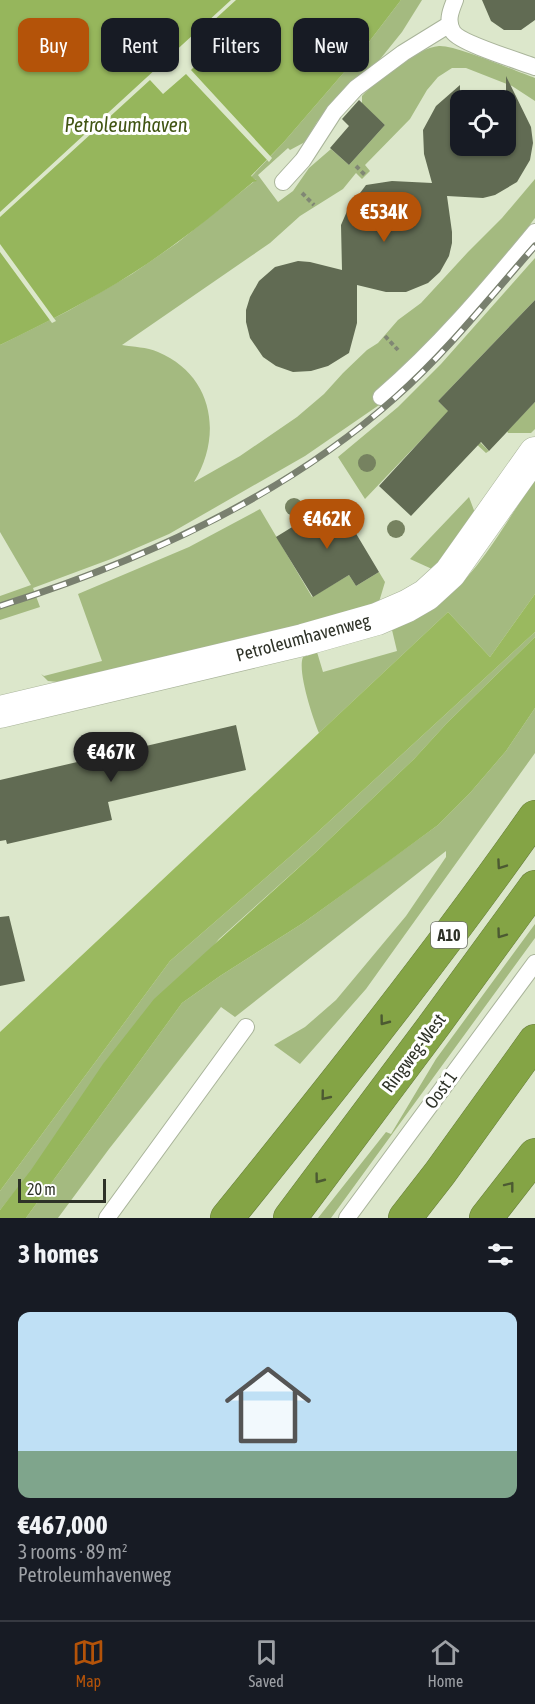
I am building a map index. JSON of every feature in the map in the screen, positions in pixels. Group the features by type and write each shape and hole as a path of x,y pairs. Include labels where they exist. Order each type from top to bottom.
{"highway":[{"name":"A10","path":"227,1218 362,1051 497,872 535,817"},
{"name":"Ringweg-West","path":"290,1218 535,887"},
{"path":"405,1218 535,1041"},
{"path":"486,1218 535,1155"}],"street":[{"name":"Petroleumhavenweg","path":"0,712 303,640 377,619 407,606 426,595 450,573 535,453"}],"lane":[{"path":"455,0 449,16 450,24 453,32 462,40 535,67"},
{"path":"283,182 303,160 334,112 356,88 403,53 450,24"},
{"path":"381,397 415,367 493,282 535,232"},
{"name":"Oost 1","path":"347,1218 535,963"},
{"path":"106,1218 246,1027"}],"path":[{"path":"356,166 365,175"},
{"path":"306,197 314,205"},
{"path":"385,336 398,349"}],"shaded area":[{"path":"401,0 422,0 402,32 377,63 369,69 369,42"},
{"path":"439,46 447,47 535,78 535,101 512,86 466,68 452,68 438,77 427,90 410,119 365,165 370,171 362,179 356,173 343,189 300,216 270,243 122,345 154,350 177,362 191,375 201,391 208,408 210,426 203,464 194,482 240,456 297,417 324,394 367,350 378,343 398,320 421,303 502,218 535,179 535,218 504,259 382,403 305,456 169,534 111,559 33,588 40,607 0,620 0,596 31,585 0,532 0,345 68,311 132,274 177,243 256,180 251,177 344,72 364,72 317,122 305,142 290,150 288,148 258,175 278,202 293,191 309,168 331,149 349,165 385,125 362,104 362,96 408,58 419,52"},
{"path":"535,258 535,300 438,401 489,451 486,453 445,415 365,499 338,457 398,407 441,364"},
{"path":"535,402 535,429 531,433 508,433 507,431"},
{"path":"535,480 535,594 490,657 448,612 319,733 304,684 303,657 317,652 323,672 397,651 392,630 431,610 465,579 478,564"},
{"path":"469,497 475,513 450,549 432,569 410,559"},
{"path":"260,509 312,597 349,575 356,586 379,572 385,582 379,602 303,624 58,682 48,681 41,674 44,676 102,661 78,594 189,547"},
{"path":"535,594 535,632 309,840 170,961 0,1191 0,1032 448,612 490,657"},
{"path":"535,632 535,637 447,723 414,759 316,852 219,939 0,1210 0,1191 170,961 309,840"},
{"path":"535,708 535,753 366,989 300,1064 274,1045 305,1027 336,1000 406,916 446,857 446,851 235,1017 221,1007 109,1149 58,1218 26,1218 182,1003 303,923 438,825 470,793 506,751"},
{"path":"535,924 535,938 331,1218 318,1218 386,1132 391,1134 436,1059"}],"water":[{"name":"Petroleumhaven","path":"0,0 401,0 369,42 369,18 293,18 293,72 344,72 251,176 257,181 133,273 51,320 0,345"},
{"path":"535,637 535,708 506,751 470,793 438,825 389,861 303,923 182,1003 26,1218 0,1218 0,1210 31,1170 103,1064 154,999 316,852 414,759 447,723"}],"pier":[{"path":"231,0 236,0 216,18 211,18"},
{"path":"191,37 191,72 272,158 269,162 186,74 163,94 150,80 0,217 0,212 153,72 179,72 179,48"},
{"path":"0,244 56,321 52,323 0,252"}],"building":[{"path":"482,0 535,0 535,20 521,30 504,30 491,21"},
{"path":"506,76 513,90 506,90"},
{"path":"450,94 450,156 516,156 516,96 531,127 533,143 530,160 517,182 495,195 483,198 447,196 452,243 449,256 440,272 428,283 406,292 386,292 357,285 357,323 349,353 328,366 311,371 293,372 276,366 263,357 250,338 246,322 246,310 250,297 259,281 275,267 298,261 342,270 341,225 348,209 366,185 392,181 432,183 424,154 423,130 436,106"},
{"path":"359,100 385,125 349,165 330,148 349,126 342,119"},
{"path":"535,300 535,402 489,451 481,442 411,516 379,486 448,411 438,401"},
{"path":"336,500 379,572 356,586 349,575 313,597 276,537"},
{"path":"236,725 246,770 108,802 112,820 7,844 6,840 0,841 0,780"},
{"path":"9,916 25,981 0,986 0,917"}],"railway":[{"path":"0,606 106,568 158,546 209,522 307,466 353,433 415,380 468,324 535,246"}]}
